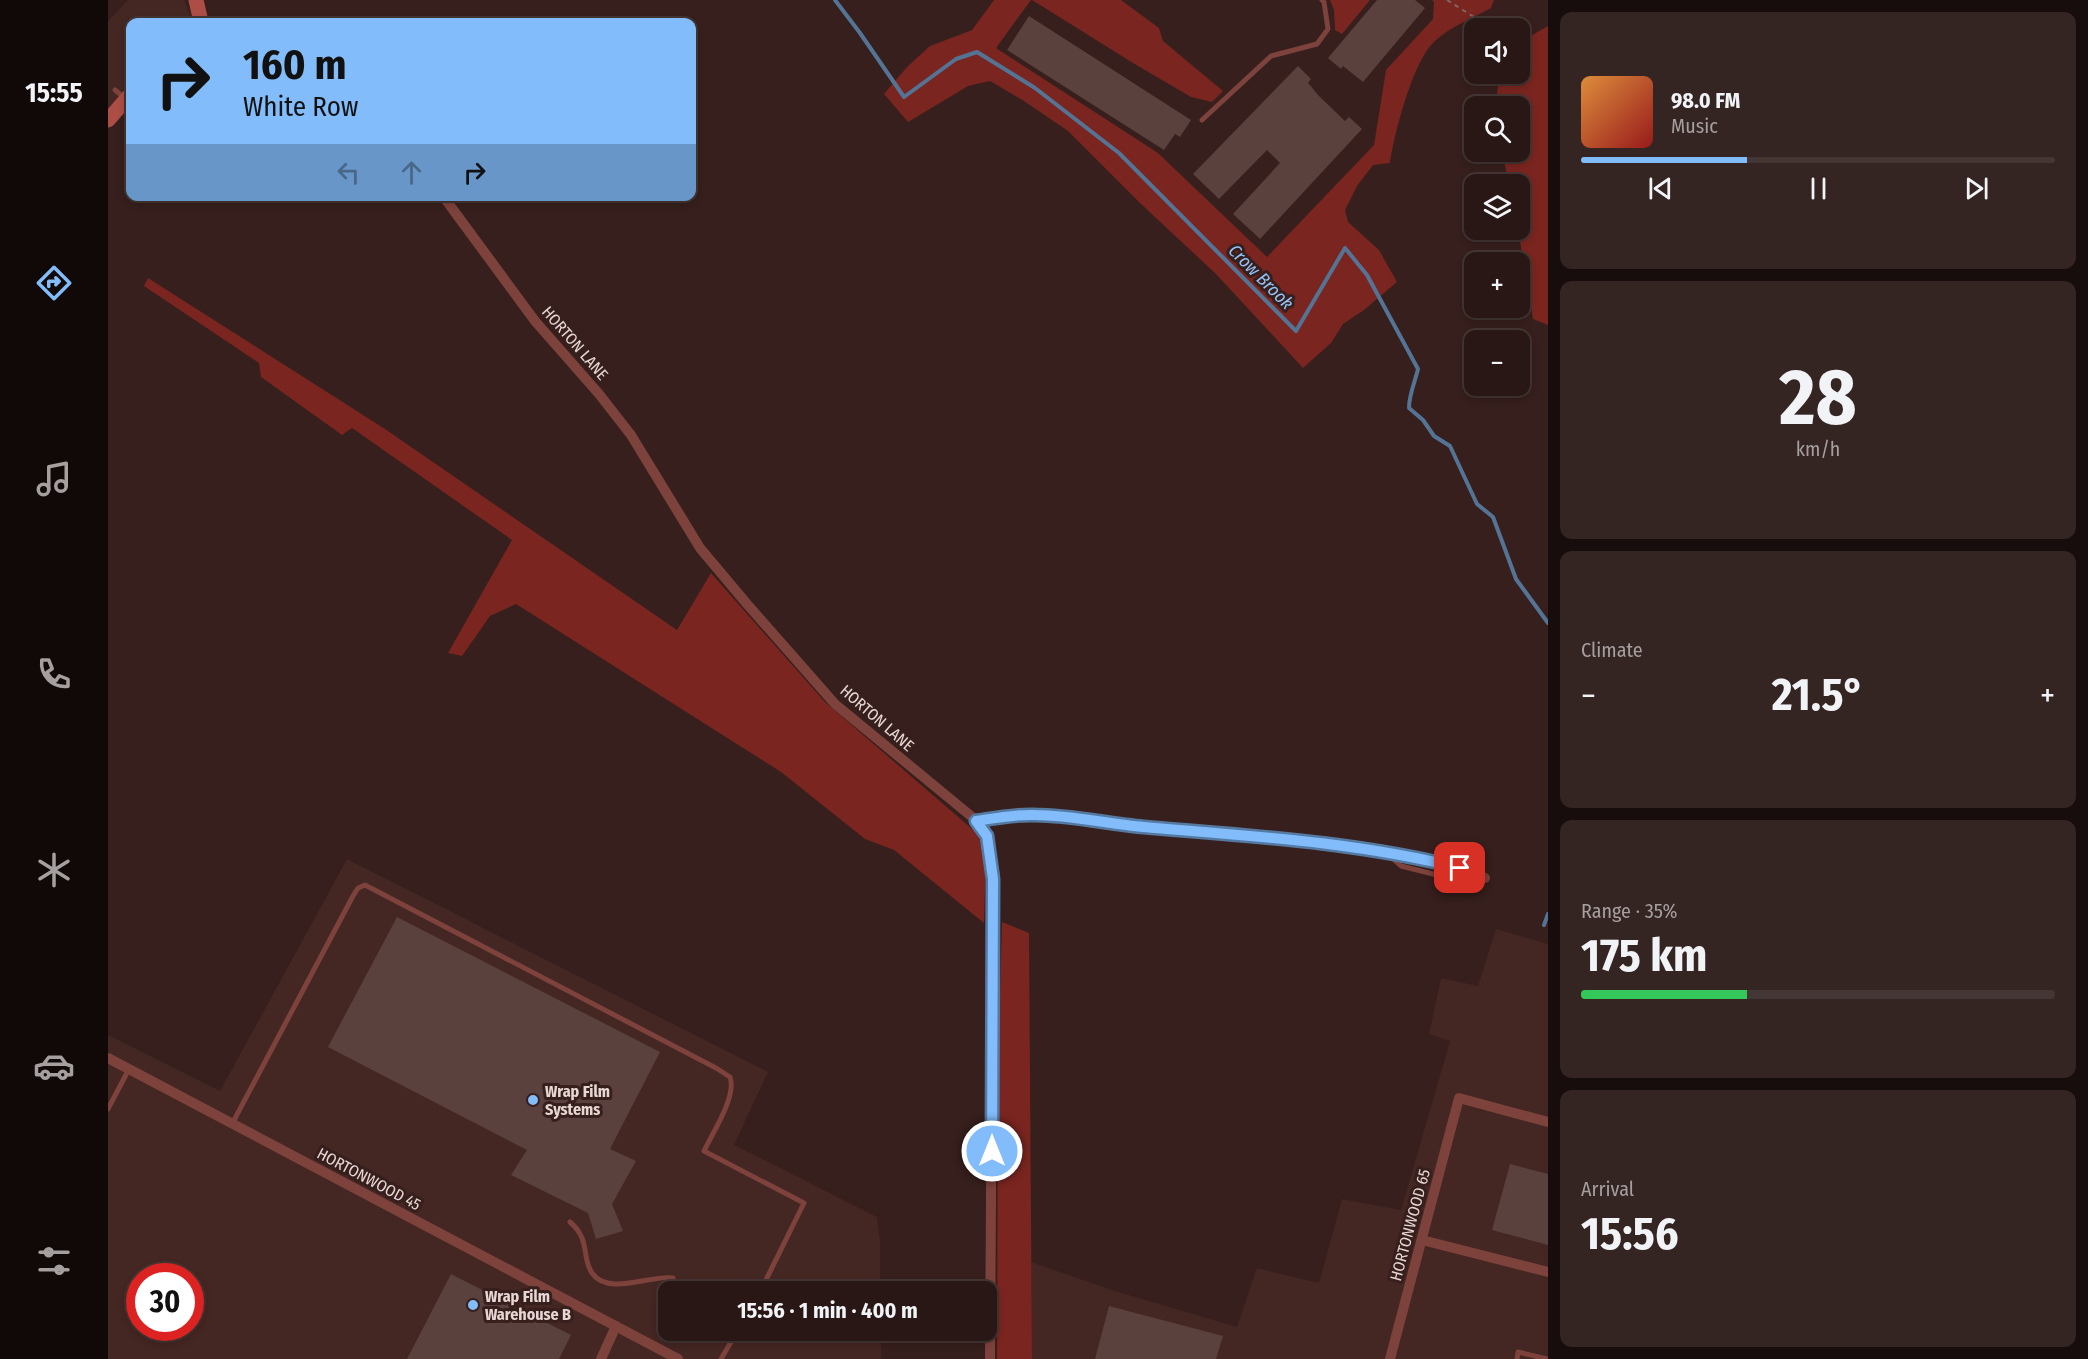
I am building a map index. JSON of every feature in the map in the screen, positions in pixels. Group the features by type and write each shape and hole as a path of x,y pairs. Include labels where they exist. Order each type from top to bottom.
{"street":[{"path":"196,0 200,18"},
{"path":"108,120 124,95"},
{"name":"HORTON LANE","path":"447,201 535,321 599,394 631,435 700,548 747,604 835,704 976,821 987,836 993,879 990,1359"},
{"path":"976,821 1036,815 1322,843 1418,858 1460,868 1485,878"},
{"name":"HORTONWOOD 45","path":"108,1058 678,1359"},
{"name":"HORTONWOOD 65","path":"1390,1359 1459,1098 1548,1122"},
{"path":"1422,1240 1548,1272"},
{"path":"601,1359 616,1326"}],"lane":[{"path":"1202,120 1271,56 1317,44 1328,29 1322,0"},
{"path":"1386,852 1401,866 1465,882"},
{"path":"232,1124 353,896 358,888 365,885 730,1077 733,1087 730,1097 704,1150 804,1203 765,1281"},
{"path":"108,1109 129,1069"},
{"path":"570,1222 582,1235 592,1274 598,1278 624,1284 666,1277 674,1278"},
{"path":"721,1359 732,1341"},
{"path":"1516,1359 1518,1352 1547,1359"}],"path":[{"path":"1447,0 1474,17"}],"shaded area":[{"path":"128,0 184,0 191,18 126,18 126,91 108,108 108,21"},
{"path":"994,0 1031,0 996,48 1158,153 1267,257 1374,145 1386,70 1433,19 1434,2 1432,0 1494,0 1491,8 1472,18 1464,18 1464,22 1435,41 1427,51 1419,64 1406,99 1390,163 1373,165 1357,186 1345,210 1348,222 1379,250 1397,282 1364,310 1343,324 1331,343 1303,368 1216,274 1068,131 1024,101 990,81 968,86 908,122 884,94 907,67 930,46 972,30"},
{"path":"1032,0 1121,0 1159,28 1163,41 1223,91 1212,102 1191,97"},
{"path":"1330,0 1370,0 1342,34 1335,30 1334,10"},
{"path":"1548,26 1548,325 1533,319 1530,301 1530,252 1522,252 1520,240 1530,240 1530,174 1507,174 1504,162 1530,162 1530,96 1497,96 1498,84 1530,84 1530,36"},
{"path":"148,278 385,429 677,630 711,573 825,702 978,834 986,858 984,923 894,850 865,839 781,772 516,604 490,616 462,656 448,653 512,540 352,428 342,435 261,377 259,363 144,286"},
{"path":"347,859 768,1072 734,1145 877,1217 880,1240 880,1281 658,1281 658,1341 881,1341 881,1359 108,1359 108,1035 220,1091"},
{"path":"1002,922 1029,933 1032,1359 997,1359 998,1063"},
{"path":"1496,929 1548,944 1548,1359 1032,1359 1031,1262 1112,1290 1237,1327 1257,1268 1319,1283 1342,1199 1401,1210 1450,1041 1429,1034 1441,978 1478,986"}],"building":[{"path":"1377,0 1415,0 1425,8 1363,82 1343,66 1341,69 1328,58"},
{"path":"1029,16 1191,120 1180,137 1175,134 1164,150 1007,50"},
{"path":"1298,66 1311,79 1308,83 1319,96 1345,121 1349,117 1362,129 1260,239 1233,214 1280,163 1267,150 1219,199 1193,174"},
{"name":"Wrap Film Systems","path":"397,917 660,1052 610,1149 636,1161 612,1204 623,1231 596,1239 588,1213 511,1175 527,1150 328,1047"},
{"path":"1510,1164 1548,1174 1548,1245 1492,1230"},
{"name":"Wrap Film Warehouse B","path":"451,1274 571,1335 559,1359 407,1359"},
{"path":"1109,1306 1223,1336 1216,1359 1095,1359"}],"waterway":[{"name":"Crow Brook","path":"835,0 904,97 956,59 977,52 1035,88 1119,153 1296,331 1345,248 1367,275 1418,369 1409,408 1423,420 1434,436 1450,446 1477,504 1493,517 1516,579 1548,623"},
{"name":"Crow Brook","path":"1544,925 1548,914"}],"place":[{"name":"Wrap Film Systems","path":"533,1100"},
{"name":"Wrap Film Warehouse B","path":"473,1305"}],"route":[{"path":"992,1151 993,879 987,836 976,821 1036,815 1322,843 1396,853 1460,868"}]}
